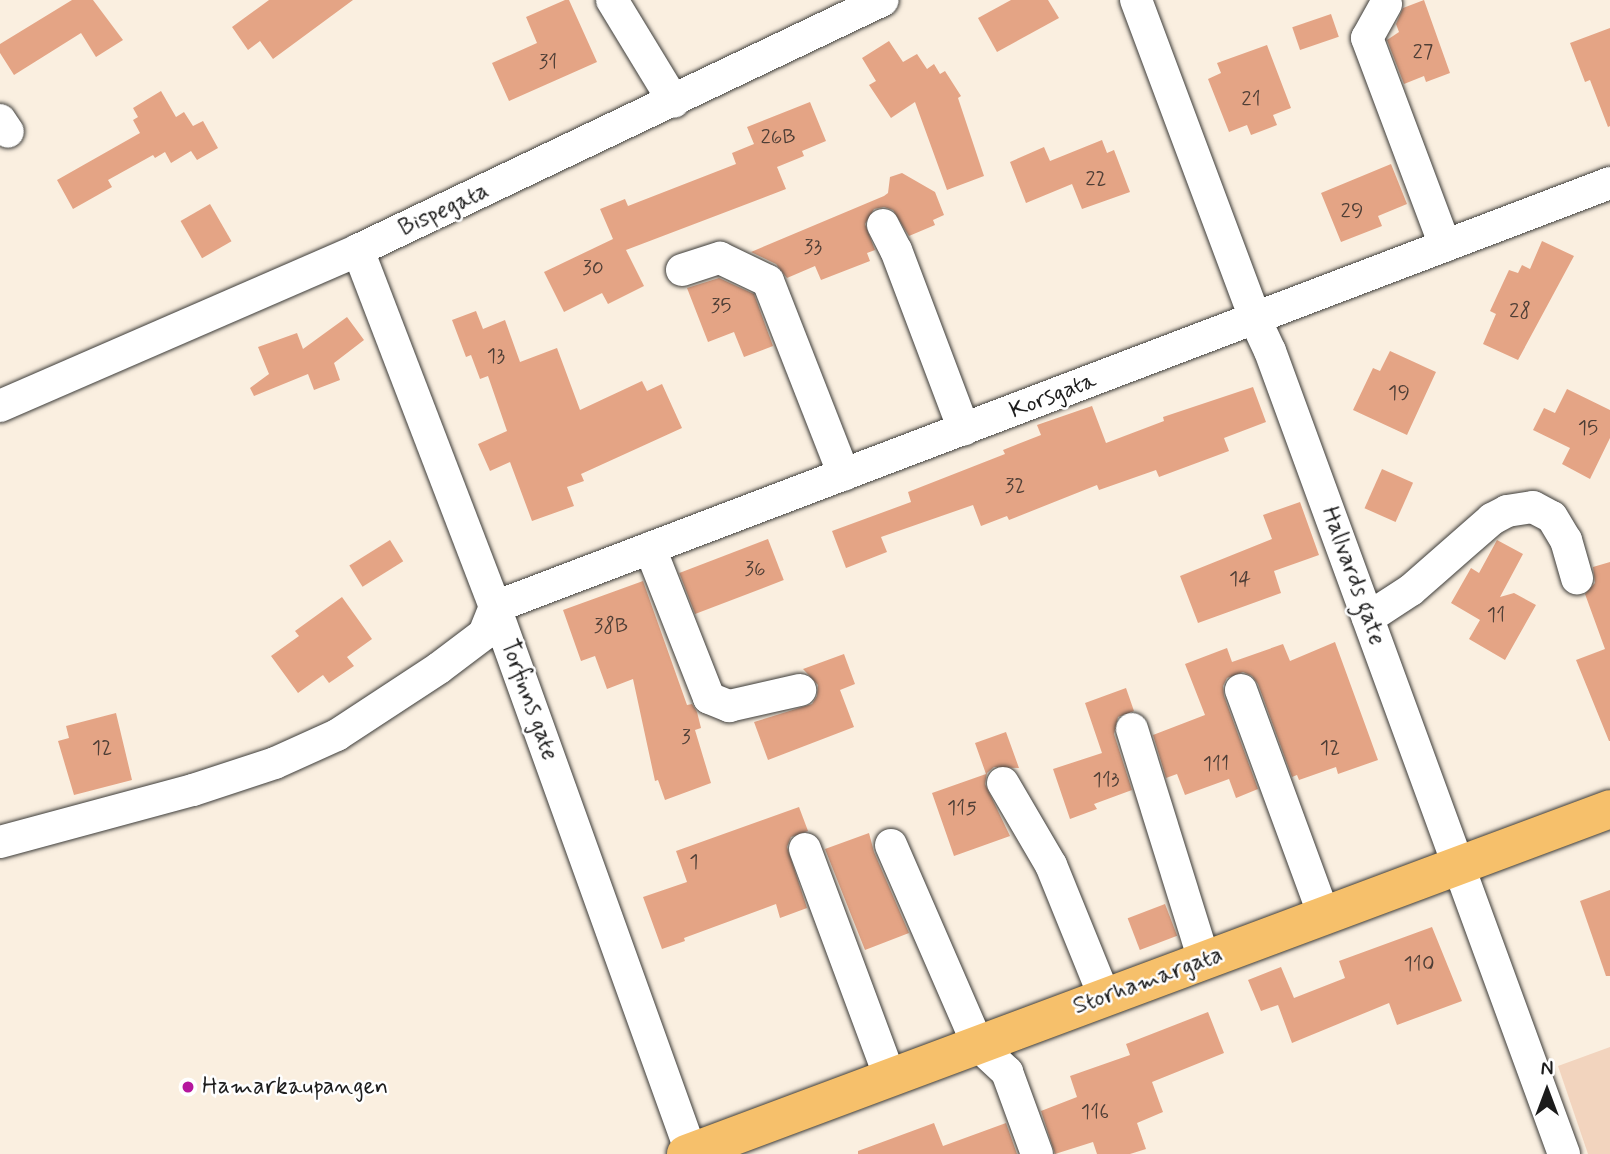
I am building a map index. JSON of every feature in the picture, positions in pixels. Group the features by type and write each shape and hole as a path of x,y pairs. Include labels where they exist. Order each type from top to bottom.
{"main road":[{"name":"Storhamargata","path":"689,1153 1610,809"}],"street":[{"path":"612,0 674,102"},
{"name":"Bispegata","path":"0,406 358,250 674,102 883,0"},
{"name":"Hallvards gate","path":"1136,0 1255,319 1270,351 1564,1154"},
{"path":"1386,4 1367,38 1445,246"},
{"name":"Korsgata","path":"495,607 1610,183"},
{"path":"883,225 896,250 964,429"},
{"name":"Torfinns gate","path":"358,250 495,607 689,1153"},
{"path":"682,270 720,258 768,281 844,475"},
{"path":"1368,618 1411,590 1492,519 1507,511 1533,507 1552,517 1566,540 1577,578"},
{"path":"650,548 709,698 729,706 800,690"},
{"path":"0,842 193,790 275,763 337,735 389,703 484,634 495,607"},
{"path":"1241,690 1324,916"},
{"path":"1132,729 1204,960"},
{"path":"1003,783 1051,865 1105,998"},
{"path":"891,845 978,1045 1007,1072 1037,1154"},
{"path":"805,849 890,1077"}],"shaded area":[{"path":"1610,1047 1610,1154 1588,1154 1558,1066"}],"building":[{"path":"72,0 93,0 123,40 96,57 81,33 14,75 0,53 0,44"},
{"path":"269,0 353,0 273,59 260,41 248,50 232,27"},
{"path":"569,0 597,62 509,101 492,63 537,43 526,17"},
{"path":"1011,0 1048,0 1059,18 997,52 978,18"},
{"path":"1424,0 1450,73 1426,82 1424,76 1404,84 1387,40 1399,32 1396,24 1403,8"},
{"path":"1331,14 1339,37 1300,50 1292,27"},
{"path":"1610,28 1608,127 1590,80 1585,82 1570,43"},
{"path":"889,41 903,62 917,54 927,69 934,64 940,74 945,71 961,96 958,98 984,176 947,190 915,102 891,118 869,85 876,81 862,58"},
{"path":"1267,45 1291,108 1273,115 1277,125 1251,135 1247,125 1229,132 1208,79 1221,73 1217,63"},
{"path":"161,91 176,117 184,112 193,126 203,121 218,148 197,160 191,151 171,163 165,152 155,158 153,155 108,180 112,187 73,209 57,180 140,133 133,120 138,117 133,108"},
{"path":"810,102 826,141 802,151 804,156 777,167 786,189 626,250 644,286 608,304 602,293 564,312 544,272 613,239 600,209 625,199 628,206 736,164 732,153 754,144 747,127"},
{"path":"1102,140 1107,153 1114,150 1130,192 1082,209 1072,184 1026,203 1010,162 1044,147 1050,161"},
{"path":"1391,164 1407,204 1378,216 1382,226 1341,242 1321,193"},
{"path":"902,173 935,192 944,215 933,220 935,225 909,236 893,210 884,207 874,209 865,224 875,250 867,253 870,261 821,280 815,266 787,278 776,264 751,252 884,196 888,193 890,177"},
{"path":"210,204 232,241 202,258 181,221"},
{"path":"1542,241 1574,256 1518,360 1483,344 1496,314 1490,311 1509,270 1518,273 1522,265 1530,269"},
{"path":"719,278 754,294 773,346 744,357 734,332 708,342 687,288"},
{"path":"476,311 483,329 505,320 520,362 557,348 580,410 642,381 647,391 662,384 682,428 581,474 584,481 567,487 574,506 532,521 510,462 490,471 478,444 507,431 488,376 480,379 471,355 466,357 452,320"},
{"path":"347,317 364,340 334,363 340,380 314,390 308,374 254,396 250,388 269,374 258,347 297,333 303,349"},
{"path":"1390,351 1436,372 1407,435 1353,410 1373,368 1380,371"},
{"path":"1253,387 1266,422 1224,438 1229,451 1159,477 1156,470 1099,490 1097,485 1009,520 1007,516 981,526 973,505 881,537 887,552 846,568 832,531 911,502 908,492 1005,454 1003,450 1041,435 1037,425 1092,406 1106,443 1164,421 1163,417"},
{"path":"1567,389 1610,410 1610,438 1590,479 1562,464 1570,448 1533,430 1544,408 1555,413"},
{"path":"1382,469 1413,483 1396,522 1365,508"},
{"path":"1300,502 1319,555 1274,571 1281,593 1198,623 1180,576 1272,539 1263,515"},
{"path":"768,539 784,580 695,614 679,573"},
{"path":"390,540 403,561 363,587 349,565"},
{"path":"1497,540 1523,554 1500,597 1514,593 1536,605 1505,660 1469,639 1480,620 1451,603 1471,568 1479,573"},
{"path":"1610,562 1609,741 1576,660 1605,649 1585,594 1595,583 1593,567"},
{"path":"643,581 687,705 692,704 697,712 701,728 695,730 711,783 665,800 658,780 655,781 633,679 607,689 595,656 581,661 563,610"},
{"path":"342,597 372,639 347,657 354,666 329,683 323,675 298,693 271,656 299,636 295,631"},
{"path":"1335,642 1378,760 1338,774 1336,767 1299,780 1297,775 1292,777 1258,684 1252,676 1243,672 1227,678 1223,686 1224,696 1258,789 1236,798 1229,779 1185,795 1177,774 1166,778 1153,735 1205,715 1185,664 1227,648 1232,662 1283,644 1290,661"},
{"path":"844,654 855,684 840,690 854,727 768,760 754,722 812,704 817,696 818,685 803,669"},
{"path":"1126,688 1134,711 1118,717 1114,734 1132,790 1094,804 1097,809 1070,819 1053,769 1102,753 1085,703"},
{"path":"116,713 132,780 74,795 58,741 69,738 66,726"},
{"path":"1006,732 1019,768 994,767 987,773 985,784 1010,836 954,856 932,793 986,774 975,743"},
{"path":"799,807 808,831 791,837 787,847 807,908 780,918 776,904 684,938 685,941 662,949 643,897 687,882 676,851"},
{"path":"869,833 874,852 909,933 865,950 825,849"},
{"path":"1610,890 1610,976 1606,976 1580,901"},
{"path":"1165,904 1177,936 1140,950 1128,918"},
{"path":"1432,927 1462,1001 1397,1025 1389,1003 1292,1043 1278,1005 1261,1011 1248,980 1281,967 1294,998 1345,978 1339,961"},
{"path":"1208,1012 1224,1053 1152,1082 1163,1112 1137,1123 1146,1149 1130,1154 1097,1154 1093,1142 1055,1154 1041,1111 1077,1097 1070,1076 1130,1055 1126,1044"},
{"path":"934,1123 943,1146 1006,1123 1017,1154 858,1154 858,1151"}],"place":[{"name":"Hamarkaupangen","path":"188,1087"}]}
